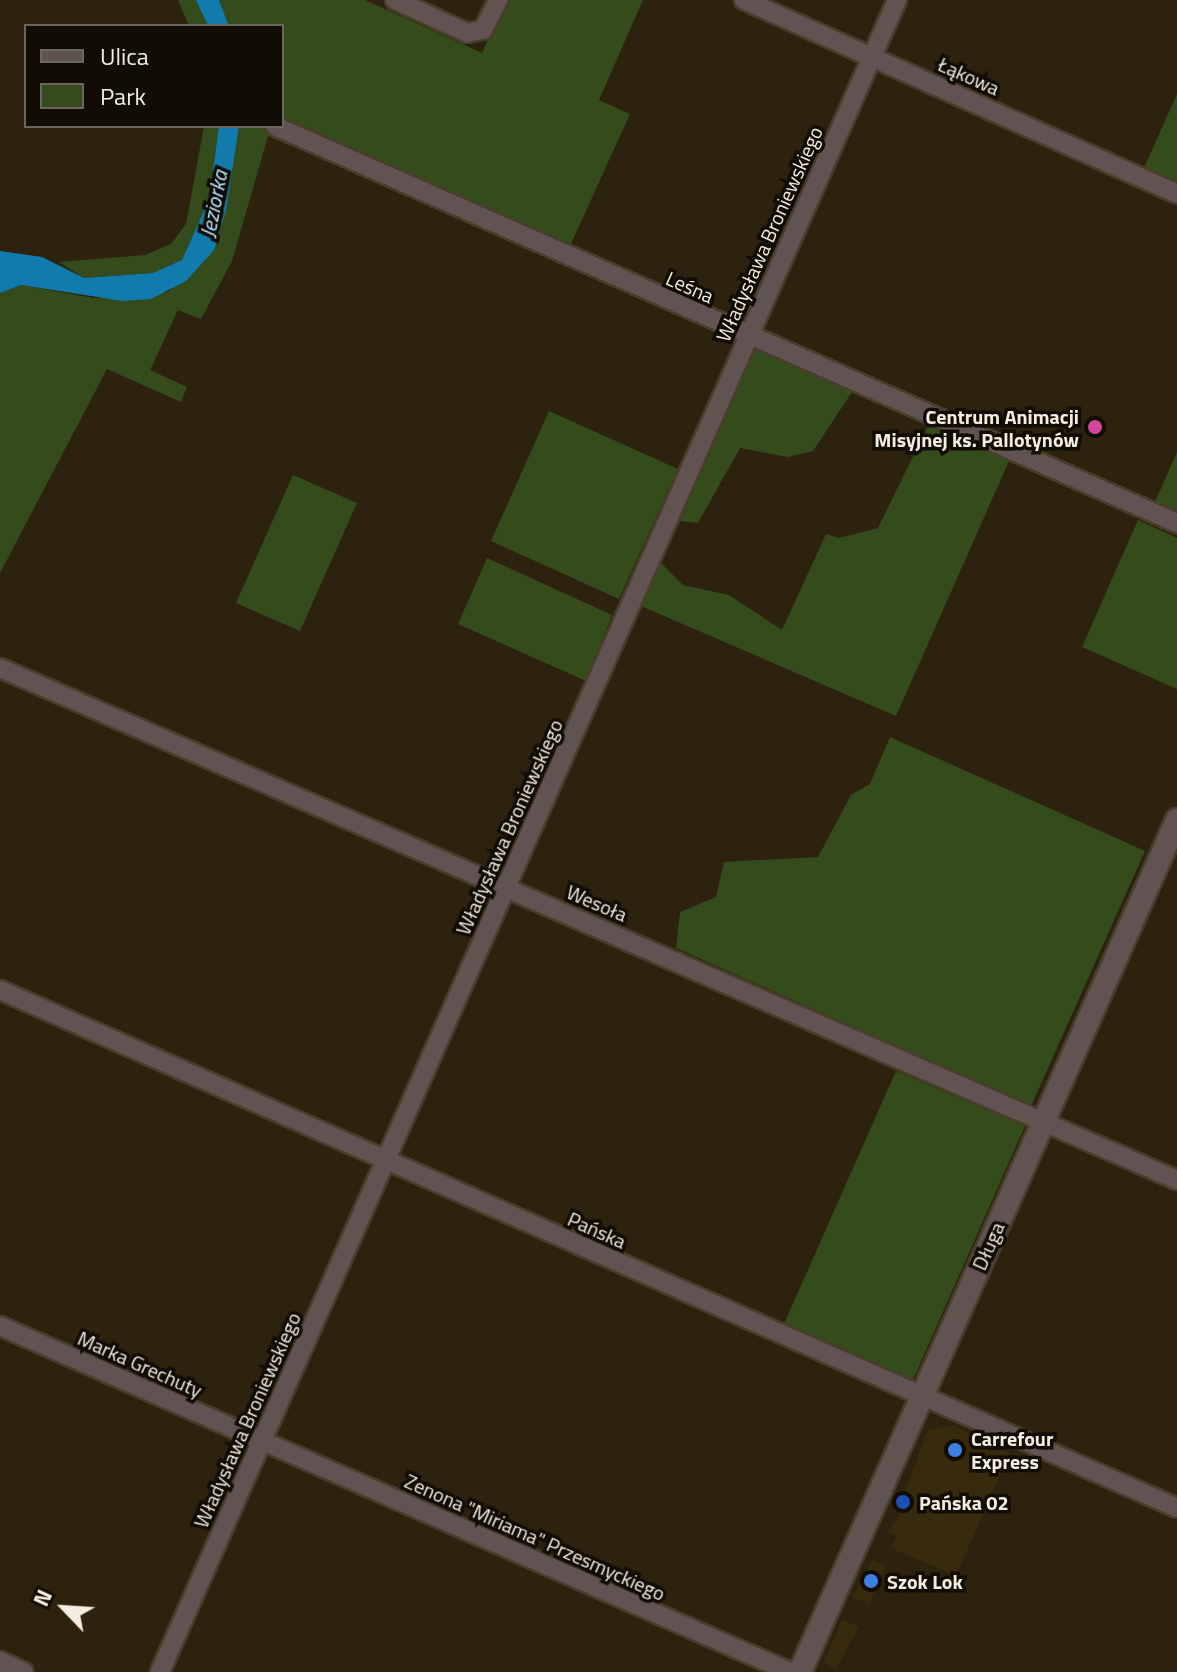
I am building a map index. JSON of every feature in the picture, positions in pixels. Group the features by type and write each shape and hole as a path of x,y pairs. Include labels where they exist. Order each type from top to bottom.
{"street":[{"path":"395,0 467,33 483,30 498,0"},
{"name":"Łąkowa","path":"744,0 1177,194"},
{"name":"Władysława Broniewskiego","path":"160,1672 897,0"},
{"name":"Leśna","path":"279,128 748,337 1177,523"},
{"name":"Wesoła","path":"0,668 1177,1180"},
{"name":"Długa","path":"800,1672 1044,1120 1171,851 1177,820"},
{"name":"Pańska","path":"0,990 920,1399 1177,1508"},
{"name":"Marka Grechuty","path":"0,1326 262,1442"},
{"name":"Zenona \"Miriama\" Przesmyckiego","path":"262,1442 790,1672"},
{"path":"0,1661 24,1672"}],"shaded area":[{"path":"954,1425 1010,1453 956,1576 891,1548 897,1536 888,1532 910,1498 904,1494 928,1430"},
{"name":"Szok Lok","path":"872,1560 886,1566 869,1604 852,1597"},
{"path":"842,1620 859,1627 836,1669 823,1663"}],"green space":[{"path":"178,0 196,0 207,24 188,24"},
{"path":"219,0 365,0 482,53 506,0 643,0 599,100 630,114 570,246 302,125 291,146 268,136 232,261 201,319 178,310 150,370 187,387 181,402 107,369 0,573 0,293 21,285 94,298 168,292 214,250 239,128 284,128 284,24 228,24"},
{"path":"1177,94 1177,182 1144,168"},
{"path":"204,128 219,128 209,199 182,260 153,273 84,278 59,262 145,255 171,244 186,224"},
{"path":"755,349 852,392 813,451 788,457 740,448 698,523 679,521"},
{"path":"549,411 678,469 619,599 491,541"},
{"path":"928,426 1009,461 896,716 641,606 660,562 683,585 729,595 782,630 826,534 839,538 878,528"},
{"path":"1177,452 1177,512 1155,502"},
{"path":"293,475 357,503 300,631 236,603"},
{"path":"1138,520 1177,538 1177,689 1082,647"},
{"path":"487,558 612,615 586,681 458,624"},
{"path":"890,737 1145,851 1031,1106 676,948 680,912 716,897 724,862 818,857 851,795 870,784"},
{"path":"896,1071 1025,1126 912,1382 784,1324"}],"water":[{"path":"196,0 219,0 228,24 207,24"},
{"name":"Jeziorka","path":"219,128 239,128 226,210 214,250 186,281 151,299 123,301 21,285 0,293 0,251 42,257 84,278 153,273 182,260 209,199"}],"place":[{"name":"Centrum Animacji Misyjnej ks. Pallotynów","path":"1095,427"},
{"name":"Carrefour Express","path":"955,1450"},
{"name":"Pańska 02","path":"903,1502"},
{"name":"Szok Lok","path":"871,1581"}]}
